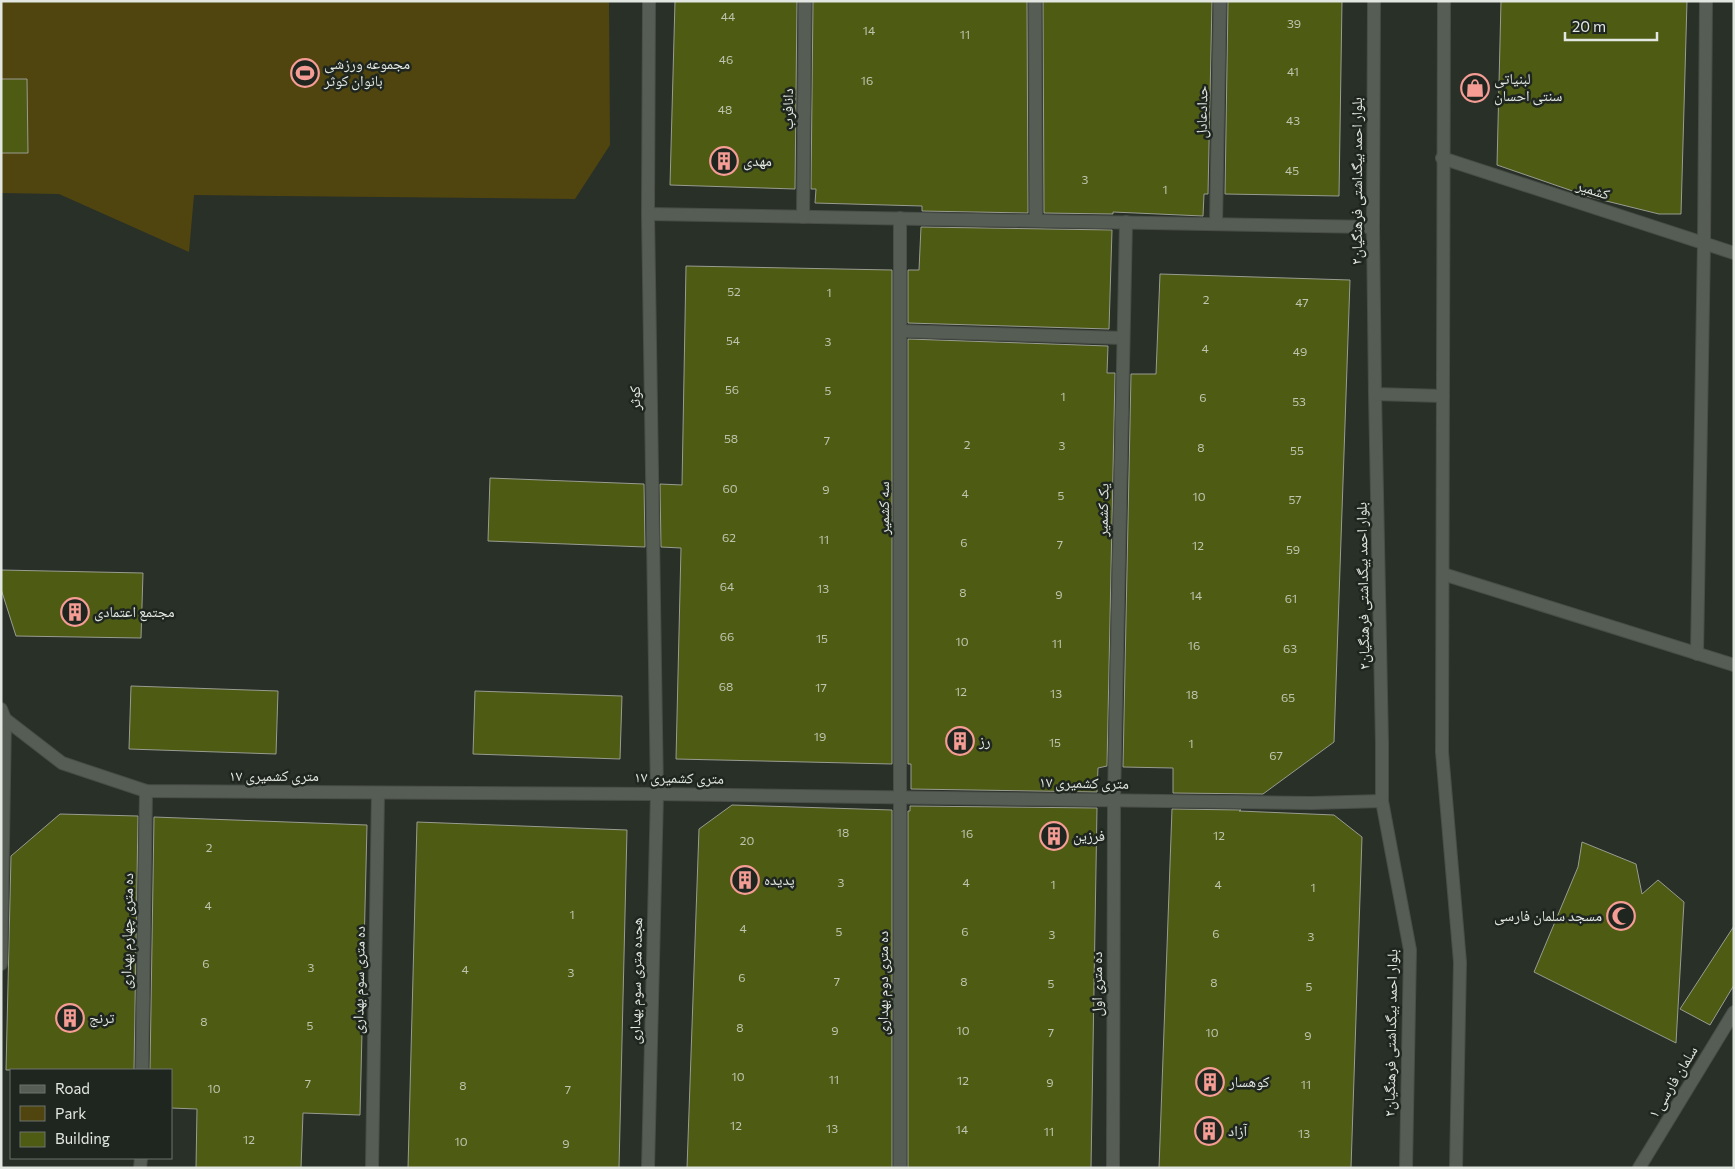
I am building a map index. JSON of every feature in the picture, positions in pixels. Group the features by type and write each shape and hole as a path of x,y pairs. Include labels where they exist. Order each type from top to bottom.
{"street":[{"name":"کوثر","path":"649,1 648,214 657,794"},
{"name":"دانافرب","path":"803,216 805,1"},
{"path":"1036,1 1036,220"},
{"name":"حدادعادل","path":"1216,224 1220,1"},
{"name":"بلوار احمد بیگداشتی فرهنگیان۲","path":"1374,1 1373,227 1382,801 1410,950 1406,1168"},
{"path":"1444,1 1442,158 1442,752 1460,962 1456,1168"},
{"path":"1697,654 1706,1"},
{"name":"کشمیر","path":"1442,158 1734,253"},
{"path":"648,214 1373,227"},
{"name":"سه کشمیر","path":"900,218 900,797"},
{"name":"یک کشمیر","path":"1114,799 1126,222"},
{"path":"900,331 1123,338"},
{"path":"1375,394 1443,396"},
{"path":"1443,574 1734,666"},
{"path":"1,964 3,714"},
{"name":"۱۷ متری کشمیری","path":"3,714 62,763 146,791 657,794 1312,803 1382,801"},
{"name":"ده متری چهارم بهداری","path":"142,1069 146,791"},
{"name":"ده متری سوم بهداری","path":"372,1168 378,793"},
{"name":"هجده متری سوم بهداری","path":"648,1168 657,794"},
{"name":"ده متری دوم بهداری","path":"900,797 900,1168"},
{"name":"ده متری اول","path":"1113,1168 1114,799"},
{"name":"سلمان فارسی ۱","path":"1639,1168 1734,1012"}],"green space":[{"name":"مجموعه ورزشی بانوان کوثر","path":"1,1 609,1 610,145 575,199 194,195 189,252 59,194 1,193"}],"building":[{"path":"675,1 797,1 795,189 670,185"},
{"path":"813,1 1027,1 1028,213 922,211 922,206 815,203 816,189 811,189"},
{"path":"1043,1 1212,1 1208,194 1204,194 1203,216 1113,212 1113,214 1044,213"},
{"path":"1228,1 1342,1 1339,196 1225,194"},
{"path":"1501,1 1687,1 1681,214 1659,214 1590,197 1497,165"},
{"path":"1,79 27,79 28,153 1,153"},
{"path":"921,227 1112,230 1109,329 908,323 908,270 919,270"},
{"path":"686,266 892,270 892,764 676,759 681,548 661,547 660,484 682,485"},
{"path":"1160,274 1350,280 1334,742 1263,794 1173,793 1173,768 1123,767 1131,374 1156,374"},
{"path":"908,339 1108,346 1107,373 1115,373 1107,766 1098,768 1097,792 911,789 911,764 908,764"},
{"path":"490,478 644,484 645,547 488,541"},
{"name":"مجتمع اعتمادی","path":"1,570 143,573 141,638 16,636 1,589"},
{"path":"131,686 278,691 276,754 129,749"},
{"path":"475,691 622,696 620,759 473,754"},
{"path":"732,805 892,810 892,1168 687,1168 699,829"},
{"path":"910,806 1097,808 1091,1168 908,1168 908,811 910,811"},
{"path":"1172,809 1241,810 1239,811 1334,815 1362,837 1351,1168 1159,1168"},
{"path":"60,814 138,816 134,1069 6,1070 11,856"},
{"path":"154,817 367,825 360,1115 303,1113 301,1168 196,1168 197,1109 172,1108 172,1069 150,1069"},
{"path":"417,822 627,830 619,1168 408,1168"},
{"name":"مسجد سلمان فارسی","path":"1582,842 1636,864 1642,894 1658,880 1684,902 1676,1043 1534,972 1578,867"},
{"path":"1734,926 1734,985 1710,1025 1680,1009"}],"place":[{"name":"مجموعه ورزشی بانوان کوثر","path":"305,73"},
{"name":"لبنیاتی سنتی احسان","path":"1475,88"},
{"name":"مهدی","path":"724,161"},
{"name":"مجتمع اعتمادی","path":"75,612"},
{"name":"رز","path":"960,741"},
{"name":"فرزین","path":"1054,836"},
{"name":"پدیده","path":"745,880"},
{"name":"مسجد سلمان فارسی","path":"1621,916"},
{"name":"ترنج","path":"70,1018"},
{"name":"کوهسار","path":"1210,1082"},
{"name":"آزاد","path":"1209,1131"}]}
